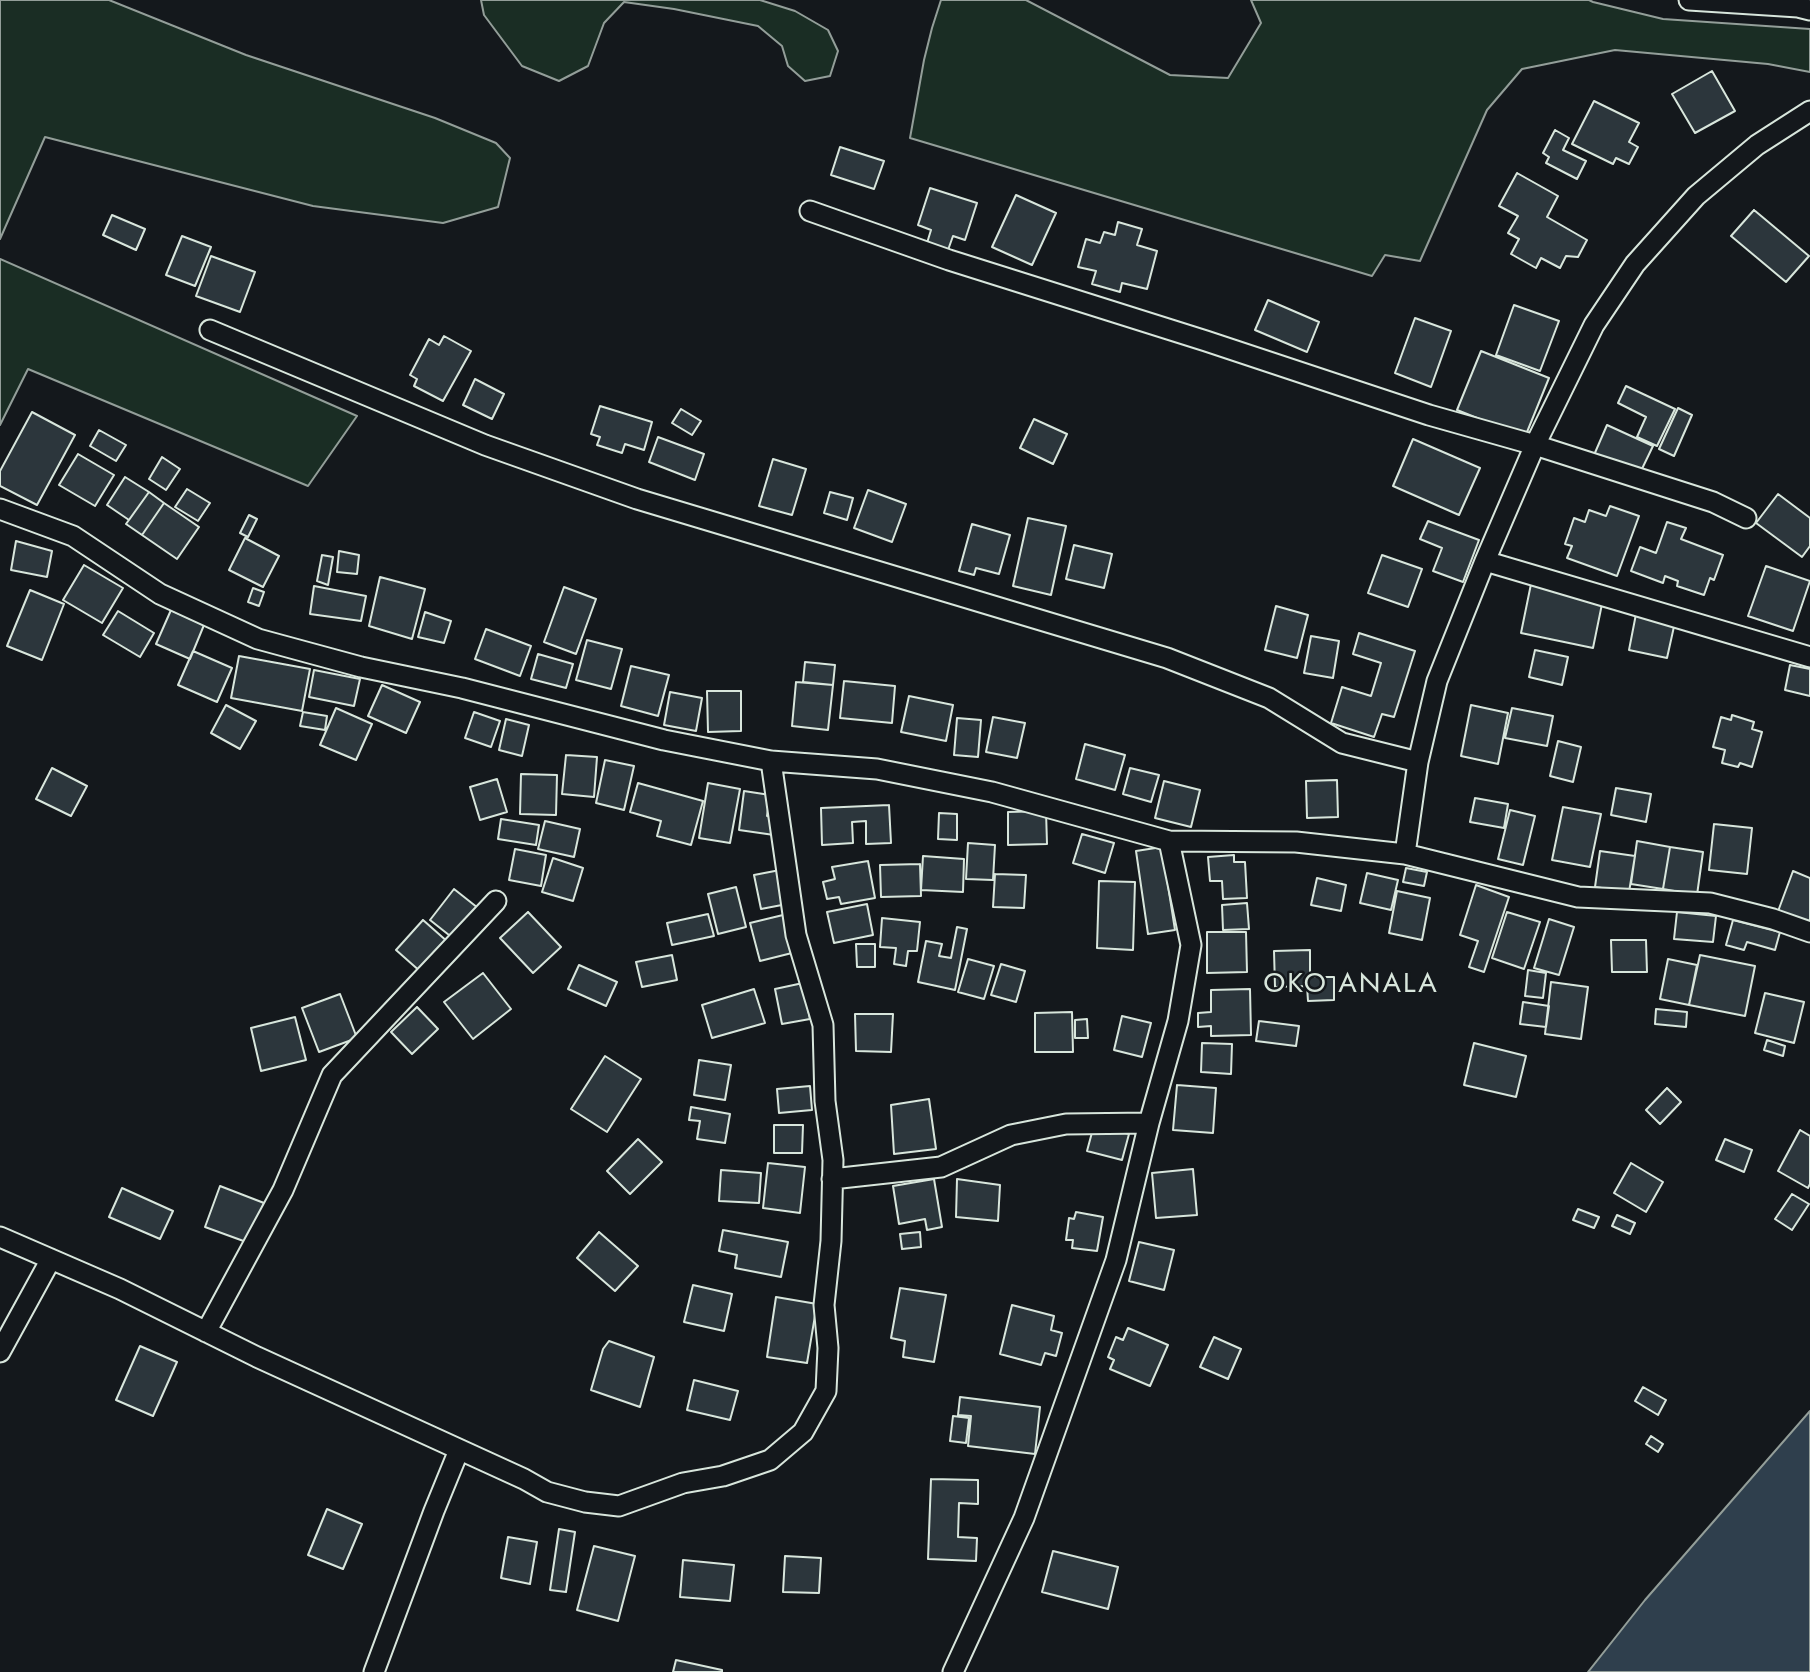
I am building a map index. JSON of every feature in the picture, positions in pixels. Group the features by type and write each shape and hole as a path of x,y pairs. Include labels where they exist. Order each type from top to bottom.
{"street":[{"path":"1689,0 1810,10"},
{"path":"1405,854 1418,762 1437,681 1535,445 1594,326 1634,264 1696,196 1757,145 1810,111"},
{"path":"810,211 949,260 1429,415 1535,445 1713,502 1746,518"},
{"path":"210,330 498,450 637,499 1167,658 1269,698 1342,743 1418,762"},
{"path":"0,509 73,536 160,594 258,639 361,667 462,688 664,740 771,761 890,771 992,792 1169,841 1296,842 1405,854 1578,897 1710,903 1773,919 1810,932"},
{"path":"1485,561 1810,657"},
{"path":"0,1237 120,1289 547,1492 585,1502 619,1506 683,1483 723,1476 770,1460 803,1432 826,1391 828,1348 824,1305 831,1241 833,1160 825,1101 823,1025 796,934 771,761"},
{"path":"953,1672 1024,1518 1116,1260 1149,1123 1178,1021 1191,945 1169,841"},
{"path":"206,1332 283,1190 332,1075 496,901"},
{"path":"832,1179 941,1167 1011,1135 1066,1124 1149,1123"},
{"path":"0,1352 51,1259"},
{"path":"374,1672 459,1450"}],"green space":[{"path":"0,0 109,0 246,55 435,118 496,143 510,158 498,207 443,223 313,206 45,137 0,239"},
{"path":"481,0 760,0 795,11 828,30 838,51 830,76 805,81 788,66 782,46 758,26 624,2 604,23 588,66 559,81 522,66 484,15"},
{"path":"941,0 1026,0 1170,75 1228,78 1261,23 1251,0 1589,0 1663,19 1810,29 1810,72 1768,64 1615,50 1522,69 1487,110 1420,261 1385,255 1372,276 910,138 924,60"},
{"path":"0,259 357,416 308,486 28,369 0,425"}],"water":[{"path":"1810,1411 1810,1672 1588,1672 1645,1600"}],"building":[{"path":"1712,71 1735,111 1695,133 1672,94"},
{"path":"1594,101 1639,123 1629,142 1638,147 1629,164 1616,158 1613,164 1572,144"},
{"path":"1555,130 1569,138 1563,150 1586,161 1577,179 1546,163 1549,157 1543,153"},
{"path":"840,147 884,161 874,189 831,175"},
{"path":"1517,173 1558,196 1547,217 1587,240 1578,257 1566,256 1560,268 1541,258 1536,268 1511,254 1519,239 1508,233 1518,216 1499,206"},
{"path":"930,188 977,203 965,240 953,236 948,250 927,243 931,230 918,225"},
{"path":"1016,195 1056,213 1032,265 992,247"},
{"path":"1754,210 1809,256 1786,282 1731,236"},
{"path":"112,215 145,229 136,250 103,235"},
{"path":"1118,222 1142,229 1137,245 1157,251 1147,289 1122,283 1120,292 1092,284 1096,271 1078,267 1086,239 1100,243 1104,232 1115,235"},
{"path":"182,236 211,247 195,286 166,275"},
{"path":"211,256 255,272 240,312 196,296"},
{"path":"1268,300 1319,322 1307,352 1255,330"},
{"path":"1514,305 1559,321 1540,371 1496,355"},
{"path":"1415,318 1451,331 1431,387 1395,373"},
{"path":"444,336 471,351 443,401 414,386 417,379 410,375 429,339 439,345"},
{"path":"1481,351 1549,378 1525,437 1457,410"},
{"path":"475,379 504,394 492,419 463,405"},
{"path":"1626,386 1675,409 1657,446 1637,437 1646,417 1618,403"},
{"path":"600,406 652,422 644,450 625,444 622,453 597,445 600,437 591,434"},
{"path":"1678,408 1692,415 1674,456 1659,449"},
{"path":"681,409 701,421 692,435 672,423"},
{"path":"32,412 75,435 37,505 0,486 0,471"},
{"path":"1034,419 1067,434 1053,464 1020,448"},
{"path":"1607,425 1653,446 1639,475 1594,455"},
{"path":"99,430 126,445 116,461 90,446"},
{"path":"658,437 704,454 695,480 649,462"},
{"path":"1413,439 1480,468 1459,515 1393,486"},
{"path":"78,454 114,475 95,506 59,485"},
{"path":"162,457 180,469 166,490 149,479"},
{"path":"773,459 806,469 792,515 759,506"},
{"path":"125,477 149,492 129,520 107,505"},
{"path":"187,489 210,503 198,521 175,507"},
{"path":"868,490 906,504 892,542 854,528"},
{"path":"149,492 164,503 142,535 126,524"},
{"path":"830,492 853,498 847,520 824,513"},
{"path":"1778,494 1810,518 1810,546 1802,557 1756,523"},
{"path":"164,503 199,527 177,559 142,535"},
{"path":"1610,506 1639,516 1617,576 1567,558 1572,546 1565,544 1574,518 1585,522 1589,510 1606,516"},
{"path":"249,515 257,519 248,537 240,533"},
{"path":"1028,518 1066,526 1051,595 1013,586"},
{"path":"1428,521 1479,540 1463,582 1433,571 1442,548 1420,539"},
{"path":"1667,522 1686,528 1681,539 1723,555 1714,580 1710,578 1704,595 1677,586 1678,581 1665,576 1663,583 1631,571 1640,547 1656,553"},
{"path":"972,524 1010,535 999,574 976,568 974,575 959,571"},
{"path":"245,538 279,556 263,587 229,570"},
{"path":"16,541 52,551 47,577 11,570"},
{"path":"1074,545 1112,554 1104,588 1066,579"},
{"path":"339,551 359,555 357,574 337,572"},
{"path":"322,555 333,557 328,585 317,581"},
{"path":"1382,555 1422,569 1408,607 1368,593"},
{"path":"84,565 123,588 102,623 63,600"},
{"path":"1766,566 1810,581 1793,631 1748,616"},
{"path":"380,577 425,589 412,639 369,626"},
{"path":"1531,584 1603,599 1593,648 1521,633"},
{"path":"314,586 366,596 361,621 310,614"},
{"path":"564,587 596,599 576,654 544,642"},
{"path":"253,588 264,592 259,606 248,602"},
{"path":"30,590 64,604 42,660 7,646"},
{"path":"1276,606 1308,615 1297,658 1265,650"},
{"path":"171,610 204,625 190,659 156,644"},
{"path":"118,611 154,633 140,657 103,635"},
{"path":"425,612 451,621 444,643 418,637"},
{"path":"1636,614 1675,622 1667,658 1629,650"},
{"path":"486,629 531,646 520,676 475,659"},
{"path":"1359,633 1415,651 1394,717 1382,714 1374,737 1331,723 1342,687 1371,696 1381,663 1353,654"},
{"path":"1311,636 1339,641 1333,678 1304,673"},
{"path":"587,640 622,649 611,689 576,680"},
{"path":"1535,650 1568,657 1562,685 1529,677"},
{"path":"193,651 232,668 217,702 178,685"},
{"path":"538,654 573,664 566,688 531,679"},
{"path":"239,656 310,669 302,711 231,698"},
{"path":"805,662 835,665 833,685 803,682"},
{"path":"1790,665 1810,669 1810,696 1785,690"},
{"path":"631,666 669,675 658,716 621,706"},
{"path":"314,670 360,679 354,706 309,697"},
{"path":"844,681 895,686 892,723 840,718"},
{"path":"796,682 833,685 828,730 792,726"},
{"path":"382,685 420,702 406,733 368,716"},
{"path":"707,691 741,691 741,731 708,732"},
{"path":"670,692 702,698 696,731 664,725"},
{"path":"909,696 953,705 946,741 901,732"},
{"path":"226,705 256,721 240,749 211,733"},
{"path":"1471,705 1508,713 1498,764 1461,756"},
{"path":"336,708 372,724 356,760 320,745"},
{"path":"1512,708 1553,716 1547,746 1505,738"},
{"path":"303,712 327,716 325,730 300,726"},
{"path":"474,712 500,721 491,747 465,738"},
{"path":"1732,715 1754,722 1752,729 1762,732 1752,767 1740,763 1738,767 1722,763 1725,750 1713,747 1721,717 1731,720"},
{"path":"993,717 1025,723 1017,758 986,752"},
{"path":"957,718 981,720 978,757 954,755"},
{"path":"506,719 529,725 522,756 499,750"},
{"path":"1558,741 1581,747 1573,782 1550,776"},
{"path":"1085,744 1125,755 1115,790 1076,779"},
{"path":"566,755 597,757 594,797 562,794"},
{"path":"605,760 634,766 624,810 596,803"},
{"path":"52,768 87,786 71,816 36,799"},
{"path":"1130,768 1159,775 1151,802 1123,794"},
{"path":"521,774 557,775 556,815 520,814"},
{"path":"497,779 507,812 480,820 470,787"},
{"path":"1337,780 1338,817 1307,818 1306,781"},
{"path":"1164,781 1200,790 1191,827 1155,818"},
{"path":"638,783 703,801 691,845 657,836 661,821 630,812"},
{"path":"708,783 740,789 730,843 699,838"},
{"path":"1616,788 1651,794 1646,822 1611,815"},
{"path":"744,791 770,795 767,816 776,818 774,835 739,830"},
{"path":"1475,798 1508,804 1504,828 1470,822"},
{"path":"889,805 891,843 866,844 866,821 852,822 853,843 822,845 821,808"},
{"path":"1563,807 1601,814 1590,867 1552,860"},
{"path":"1510,810 1535,816 1523,865 1498,859"},
{"path":"1046,811 1047,844 1008,845 1008,812"},
{"path":"939,813 957,814 957,840 938,839"},
{"path":"501,819 539,825 536,845 498,839"},
{"path":"545,821 580,829 574,857 538,849"},
{"path":"1714,824 1752,828 1747,874 1709,870"},
{"path":"1082,834 1114,843 1105,873 1073,863"},
{"path":"1637,841 1670,847 1663,889 1631,884"},
{"path":"968,843 995,845 993,880 966,879"},
{"path":"1162,847 1175,930 1148,934 1136,851"},
{"path":"1670,847 1703,852 1697,895 1663,889"},
{"path":"515,849 546,855 541,886 509,880"},
{"path":"1600,851 1635,856 1629,892 1595,887"},
{"path":"1234,855 1234,862 1245,862 1247,898 1223,899 1222,881 1210,881 1208,857"},
{"path":"923,856 964,859 963,892 921,890"},
{"path":"553,858 583,868 573,901 542,892"},
{"path":"868,861 875,898 841,904 839,897 827,899 823,882 835,879 832,867"},
{"path":"920,864 921,896 881,897 880,865"},
{"path":"1406,868 1427,872 1424,886 1403,882"},
{"path":"780,870 787,904 761,909 754,875"},
{"path":"1793,871 1810,878 1810,926 1777,914"},
{"path":"1367,873 1398,880 1391,910 1360,903"},
{"path":"995,874 1026,875 1024,908 993,907"},
{"path":"1317,878 1346,885 1341,911 1311,905"},
{"path":"1099,881 1135,882 1133,950 1097,948"},
{"path":"1476,885 1509,897 1484,972 1469,967 1478,941 1460,935"},
{"path":"736,887 746,927 718,934 708,894"},
{"path":"454,889 478,908 454,939 430,920"},
{"path":"1397,891 1430,898 1422,940 1389,933"},
{"path":"1247,903 1249,929 1223,930 1222,905"},
{"path":"867,904 873,935 834,943 827,912"},
{"path":"528,912 561,947 533,973 500,938"},
{"path":"1507,912 1540,922 1524,969 1492,958"},
{"path":"1677,912 1716,916 1713,942 1674,939"},
{"path":"708,914 714,936 672,945 667,923"},
{"path":"783,915 792,953 760,961 750,923"},
{"path":"882,918 920,922 917,951 908,951 906,966 894,964 896,948 880,947"},
{"path":"1549,919 1574,927 1559,975 1534,968"},
{"path":"423,920 449,943 422,973 396,950"},
{"path":"1733,920 1780,932 1775,950 1747,942 1744,950 1726,945"},
{"path":"957,927 967,929 955,990 918,982 926,941 942,944 939,956 951,958"},
{"path":"1207,932 1246,932 1247,972 1207,973"},
{"path":"1611,940 1646,940 1647,972 1612,972"},
{"path":"856,944 875,944 875,967 857,967"},
{"path":"1310,950 1310,977 1334,977 1334,1000 1308,1001 1307,986 1275,987 1274,951"},
{"path":"672,955 677,980 642,987 636,962"},
{"path":"1700,955 1755,966 1745,1016 1689,1005"},
{"path":"968,959 994,966 984,999 958,992"},
{"path":"1668,959 1697,965 1689,1005 1660,999"},
{"path":"1001,964 1025,971 1016,1002 991,995"},
{"path":"579,965 617,982 606,1006 568,989"},
{"path":"1528,970 1546,973 1543,998 1525,996"},
{"path":"483,973 511,1009 473,1039 444,1002"},
{"path":"1551,982 1588,987 1581,1039 1545,1034"},
{"path":"803,983 810,1019 782,1024 775,989"},
{"path":"754,989 765,1023 712,1038 702,1005"},
{"path":"1250,989 1251,1035 1211,1036 1211,1026 1198,1027 1198,1013 1211,1012 1211,990"},
{"path":"1765,993 1804,1002 1794,1043 1755,1033"},
{"path":"340,994 357,1038 319,1052 302,1008"},
{"path":"1523,1002 1549,1006 1546,1027 1520,1024"},
{"path":"417,1007 438,1029 412,1054 391,1032"},
{"path":"1656,1009 1687,1012 1686,1027 1655,1024"},
{"path":"1072,1012 1073,1052 1035,1052 1035,1013"},
{"path":"855,1014 893,1014 891,1052 856,1051"},
{"path":"1122,1016 1151,1023 1142,1057 1114,1050"},
{"path":"295,1017 306,1060 261,1071 251,1028"},
{"path":"1087,1019 1088,1038 1075,1038 1075,1020"},
{"path":"1259,1021 1299,1026 1296,1046 1256,1041"},
{"path":"1767,1040 1785,1046 1783,1056 1764,1050"},
{"path":"1202,1043 1232,1044 1231,1074 1201,1072"},
{"path":"1474,1043 1526,1056 1516,1097 1464,1085"},
{"path":"605,1056 641,1079 607,1132 571,1109"},
{"path":"699,1060 731,1065 725,1100 694,1095"},
{"path":"1177,1085 1216,1088 1213,1133 1173,1130"},
{"path":"810,1086 812,1110 779,1113 777,1089"},
{"path":"1667,1088 1681,1102 1660,1124 1646,1110"},
{"path":"929,1099 936,1149 894,1154 891,1105"},
{"path":"691,1107 730,1114 725,1143 697,1139 700,1121 689,1120"},
{"path":"774,1125 803,1125 802,1153 774,1153"},
{"path":"1094,1125 1129,1134 1122,1160 1087,1151"},
{"path":"1800,1130 1810,1136 1808,1188 1778,1171"},
{"path":"638,1139 662,1162 630,1194 607,1171"},
{"path":"1725,1139 1752,1150 1744,1172 1716,1160"},
{"path":"768,1163 805,1167 800,1213 763,1208"},
{"path":"1631,1163 1663,1182 1646,1212 1614,1193"},
{"path":"1193,1169 1197,1215 1156,1218 1152,1173"},
{"path":"721,1170 761,1173 759,1203 719,1201"},
{"path":"934,1179 942,1227 927,1230 925,1219 899,1224 893,1186"},
{"path":"957,1179 1000,1185 998,1221 956,1217"},
{"path":"220,1186 264,1203 249,1243 205,1227"},
{"path":"122,1188 173,1211 160,1239 109,1217"},
{"path":"1792,1194 1809,1204 1792,1230 1775,1219"},
{"path":"1578,1209 1599,1217 1594,1228 1573,1220"},
{"path":"1076,1212 1103,1217 1097,1251 1072,1248 1073,1240 1066,1240 1069,1218 1074,1219"},
{"path":"1617,1215 1635,1223 1630,1234 1612,1226"},
{"path":"723,1230 788,1242 781,1277 735,1268 737,1255 719,1251"},
{"path":"599,1232 638,1266 615,1291 577,1258"},
{"path":"920,1232 921,1247 902,1249 900,1234"},
{"path":"1139,1242 1174,1250 1164,1290 1129,1281"},
{"path":"693,1285 732,1294 724,1331 684,1322"},
{"path":"900,1288 946,1295 934,1362 903,1357 905,1341 891,1338"},
{"path":"776,1297 817,1304 807,1363 767,1357"},
{"path":"1012,1305 1054,1316 1051,1330 1062,1333 1056,1356 1045,1353 1041,1365 1000,1354"},
{"path":"1128,1328 1168,1345 1150,1386 1110,1369 1114,1360 1108,1357 1116,1337 1123,1340"},
{"path":"1214,1337 1241,1349 1228,1379 1200,1367"},
{"path":"609,1341 654,1357 640,1407 591,1390 603,1349"},
{"path":"140,1346 177,1362 153,1416 116,1400"},
{"path":"694,1380 738,1391 730,1420 687,1410"},
{"path":"1643,1387 1666,1400 1658,1415 1635,1401"},
{"path":"960,1397 1040,1407 1035,1454 968,1446 971,1416 958,1415"},
{"path":"953,1416 969,1418 966,1443 950,1441"},
{"path":"1651,1436 1663,1444 1658,1452 1646,1444"},
{"path":"931,1479 978,1480 978,1504 959,1503 958,1537 977,1538 976,1561 928,1559"},
{"path":"327,1509 362,1524 343,1569 308,1555"},
{"path":"559,1529 575,1532 566,1592 550,1590"},
{"path":"508,1537 537,1542 530,1584 501,1578"},
{"path":"594,1546 635,1556 618,1621 577,1610"},
{"path":"1053,1551 1118,1567 1108,1609 1042,1592"},
{"path":"785,1556 821,1558 819,1593 783,1592"},
{"path":"683,1560 734,1565 730,1601 680,1597"},
{"path":"676,1660 722,1670 722,1672 673,1672"}],"district":[{"name":"OKO ANALA","path":"1351,985"}]}
